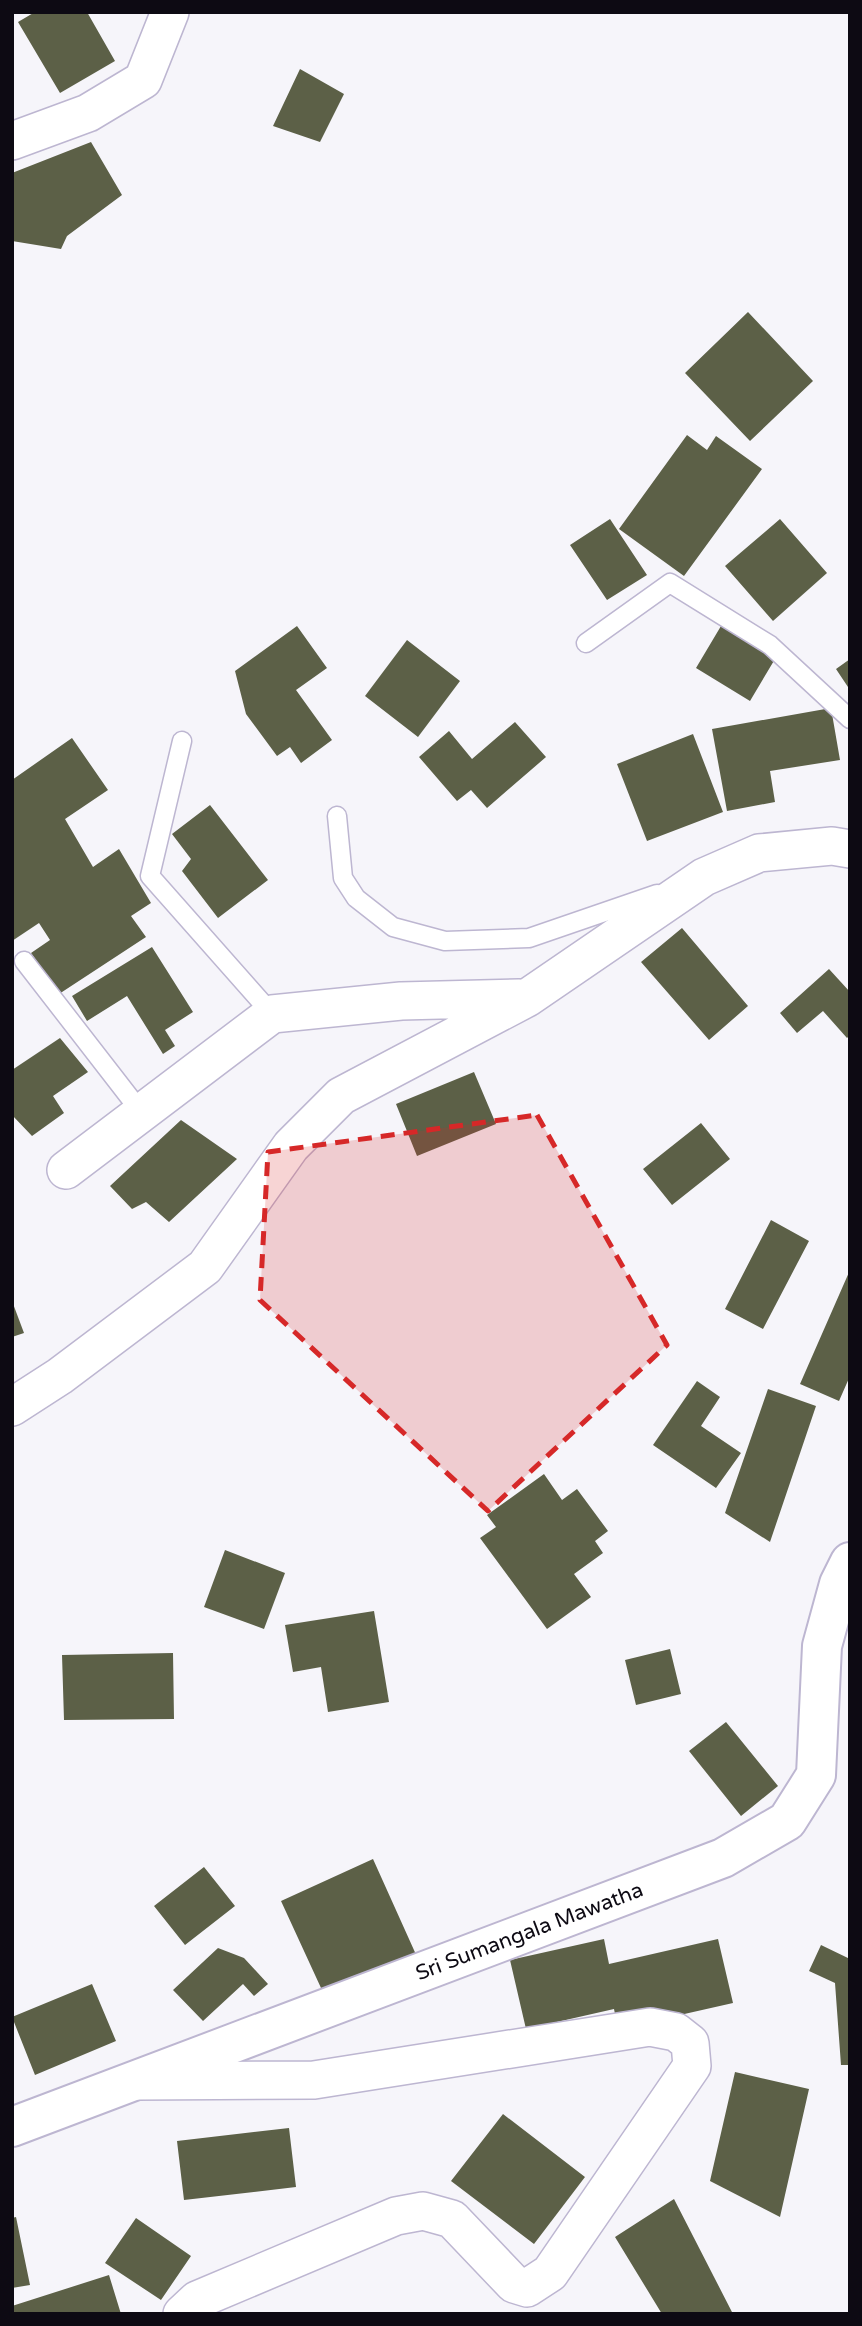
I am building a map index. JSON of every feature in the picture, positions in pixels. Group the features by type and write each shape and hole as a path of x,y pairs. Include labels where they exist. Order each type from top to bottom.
{"street":[{"path":"12,141 88,113 143,80 170,12"},
{"path":"12,1407 60,1376 205,1267 291,1146 341,1096 527,998 704,877 759,853 842,842"},
{"path":"66,1170 272,1014 401,1001 527,998"},
{"name":"Sri Sumangala Mawatha","path":"12,2127 723,1858 787,1821 816,1775 822,1646 846,1582"},
{"path":"133,2081 313,2080 650,2027 676,2032 690,2043 692,2066 550,2273 527,2288 514,2284 452,2219 424,2211 396,2216 197,2300 182,2314"}],"lane":[{"path":"586,643 670,583 770,645 850,719"},
{"path":"182,741 150,876 272,1014"},
{"path":"337,816 343,878 356,898 393,927 445,941 529,938 704,877"},
{"path":"24,961 141,1112"},
{"path":"12,1384 60,1376"}],"highlighted area":[{"path":"537,1115 667,1345 488,1511 260,1300 268,1152"}],"building":[{"path":"35,12 87,12 115,61 60,93 18,22"},
{"path":"300,69 344,94 320,142 273,126"},
{"path":"91,142 122,195 67,236 61,249 12,241 12,173"},
{"path":"748,312 813,381 750,441 685,373"},
{"path":"687,435 707,450 716,436 762,469 684,576 619,529"},
{"path":"610,519 647,575 607,600 570,545"},
{"path":"780,519 827,573 773,621 725,566"},
{"path":"297,626 327,668 296,690 332,740 301,763 290,747 277,756 246,714 235,671"},
{"path":"721,626 775,659 750,701 696,668"},
{"path":"407,640 460,681 418,737 365,696"},
{"path":"850,659 850,690 836,669"},
{"path":"831,708 840,760 770,771 775,802 727,811 712,729"},
{"path":"515,722 546,757 487,808 471,790 457,801 419,757 449,731 472,759"},
{"path":"693,734 723,812 647,841 617,764"},
{"path":"72,738 108,790 65,819 93,867 119,849 151,903 131,916 146,937 59,994 31,953 50,940 39,923 12,941 12,780"},
{"path":"210,805 268,880 218,918 182,871 191,859 172,834"},
{"path":"682,928 748,1006 709,1040 641,962"},
{"path":"152,947 193,1012 165,1030 175,1046 163,1054 127,996 87,1021 72,996"},
{"path":"829,969 850,992 850,1035 847,1038 823,1011 797,1033 780,1013"},
{"path":"60,1038 88,1072 53,1096 64,1113 32,1136 12,1115 12,1070"},
{"path":"474,1072 496,1124 417,1156 396,1104"},
{"path":"181,1120 237,1159 169,1222 146,1202 132,1209 110,1186"},
{"path":"701,1123 730,1159 672,1205 643,1169"},
{"path":"771,1220 809,1241 763,1329 725,1309"},
{"path":"850,1270 850,1376 839,1401 800,1384"},
{"path":"12,1301 24,1333 12,1337"},
{"path":"697,1381 720,1397 701,1426 741,1453 716,1488 653,1445"},
{"path":"768,1389 816,1406 770,1542 725,1513"},
{"path":"544,1474 562,1500 577,1489 608,1531 595,1541 603,1553 574,1574 591,1597 547,1629 480,1538 496,1527 487,1515"},
{"path":"225,1550 285,1573 264,1629 204,1607"},
{"path":"374,1611 389,1702 328,1712 321,1667 293,1672 285,1625"},
{"path":"670,1649 681,1694 636,1705 625,1660"},
{"path":"173,1653 174,1719 64,1720 62,1655"},
{"path":"726,1722 778,1786 741,1816 689,1751"},
{"path":"373,1859 418,1959 327,2001 281,1901"},
{"path":"204,1867 235,1906 185,1945 154,1906"},
{"path":"604,1939 609,1964 718,1939 733,2003 618,2029 614,2009 526,2029 510,1960"},
{"path":"821,1945 850,1959 850,2065 841,2065 835,1983 809,1971"},
{"path":"218,1948 244,1958 268,1984 254,1996 243,1984 203,2021 173,1990"},
{"path":"92,1984 116,2041 35,2075 12,2017"},
{"path":"735,2072 809,2089 780,2217 710,2181"},
{"path":"503,2114 585,2177 534,2244 451,2181"},
{"path":"289,2128 296,2187 184,2200 177,2141"},
{"path":"674,2199 733,2314 662,2314 615,2237"},
{"path":"16,2217 30,2285 12,2288 12,2218"},
{"path":"136,2218 191,2256 161,2300 105,2263"},
{"path":"109,2275 121,2314 12,2314 12,2306"}]}
